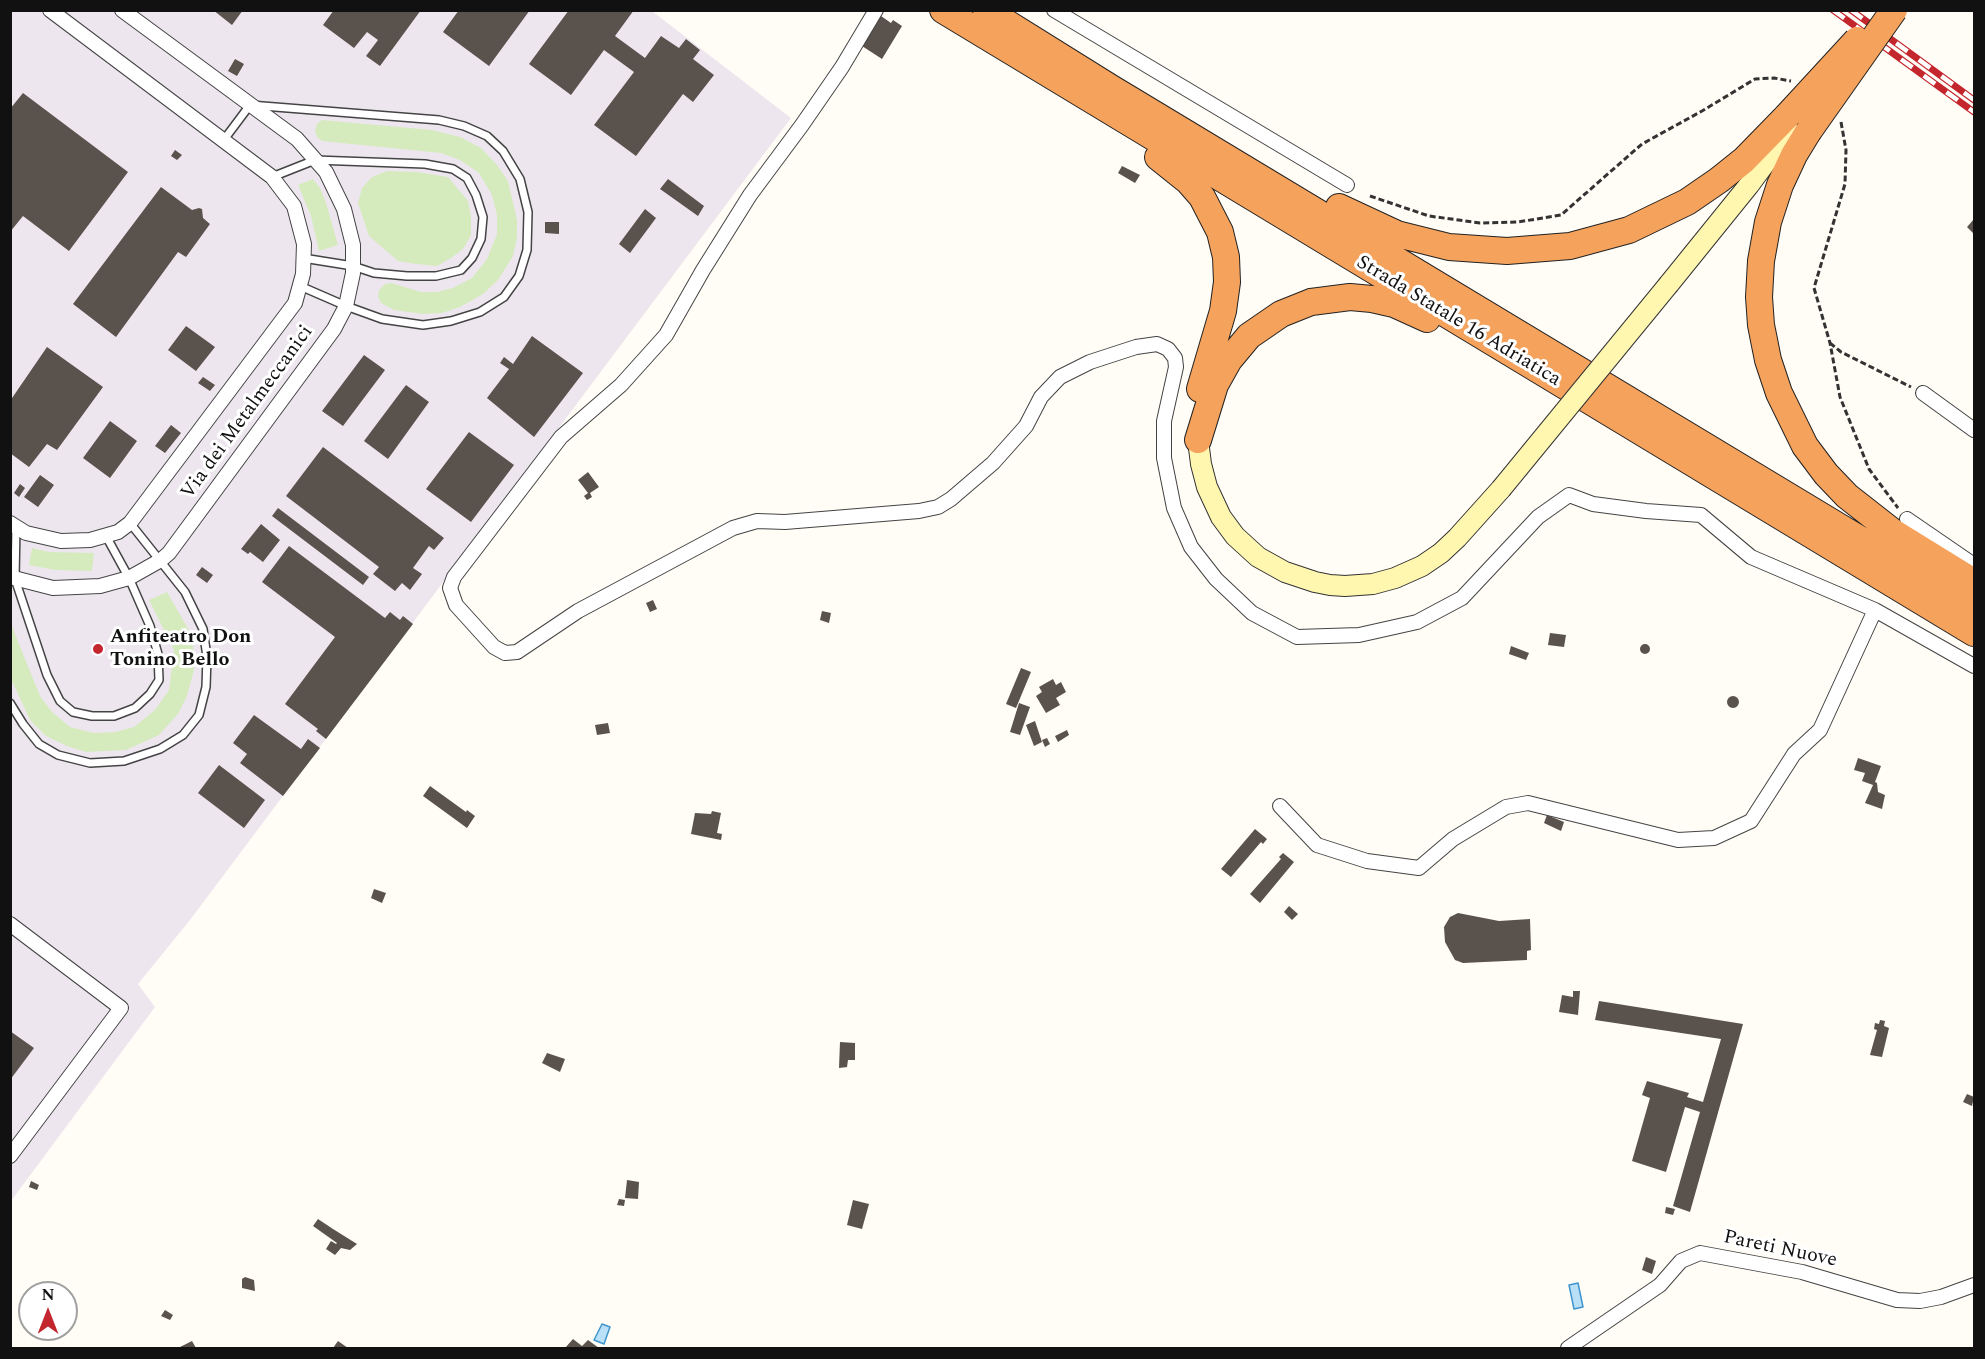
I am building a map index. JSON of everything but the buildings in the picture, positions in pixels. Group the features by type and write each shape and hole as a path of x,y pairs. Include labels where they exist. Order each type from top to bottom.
{"highway":[{"name":"Strada Statale 16 Adriatica","path":"942,10 1974,633"},
{"name":"Strada Statale 16 Adriatica","path":"986,10 1111,88 1974,608"},
{"path":"1883,10 1797,124 1794,155 1780,185 1768,222 1761,261 1759,297 1761,325 1768,360 1779,393 1801,439 1820,467 1864,511 1893,532 1974,582"},
{"path":"1111,88 1370,223 1423,241 1484,251 1531,250 1570,246 1616,234 1649,222 1687,202 1727,174 1753,152 1797,124 1894,10"},
{"path":"1037,68 1170,166 1198,192 1215,220 1224,244 1227,282 1219,329 1198,395 1196,414 1198,440"},
{"path":"1198,440 1215,385 1229,360 1244,342 1259,328 1281,314 1296,306 1326,298 1364,298 1394,304 1565,386"}],"main road":[{"path":"1198,440 1202,472 1221,517 1246,548 1270,564 1300,578 1322,584 1345,586 1374,584 1422,566 1457,538 1501,489 1749,185 1888,10"}],"street":[{"name":"Via dei Metalmeccanici","path":"17,527 61,541 90,540 118,532 130,523 295,303 303,274 304,244 294,206 272,177 50,10"},
{"name":"Via dei Metalmeccanici","path":"13,578 53,588 100,586 129,578 161,560 169,553 334,329 346,306 353,266 353,245 344,209 326,172 297,139 122,10"},
{"path":"876,10 842,67 750,195 666,335 621,385 561,437 454,577 450,588 456,604 494,647 505,653 517,652 578,611 733,528 757,521 785,522 919,511 938,507 951,499 993,463 1026,426 1041,397 1060,377 1090,362 1136,347 1156,344 1168,348 1175,358 1176,367 1164,421 1164,458 1174,508 1191,547 1216,579 1252,613 1297,638 1359,635 1417,622 1462,598 1538,517 1569,495 1593,504 1701,515 1751,557 1875,610 1974,666"},
{"path":"1054,10 1347,185"},
{"path":"1923,393 1974,430"},
{"path":"1907,519 1974,565"},
{"path":"1280,806 1317,845 1367,861 1419,868 1453,839 1506,807 1528,803 1678,840 1714,838 1751,821 1794,754 1820,730 1875,610"},
{"path":"10,924 121,1008 10,1156"},
{"name":"Pareti Nuove","path":"1568,1348 1660,1285 1681,1262 1700,1253 1802,1272 1898,1300 1920,1301 1941,1297 1974,1285"}],"lane":[{"path":"223,141 250,105 439,120 487,135 503,151 520,179 528,212 527,250 519,276 504,297 480,312 451,321 423,325 382,319 300,286"},
{"path":"272,177 315,159 425,164 453,169 467,178 476,195 483,217 481,238 472,258 461,270 436,276 374,273 353,266 303,258"},
{"path":"10,703 39,744 58,755 90,763 124,761 160,749 183,735 199,715 206,687 207,657 203,629 185,592 130,523"},
{"path":"17,527 13,578 47,675 60,701 72,712 92,716 114,716 135,708 150,694 159,680 158,654 150,626 129,578 106,536"}],"path":[{"path":"1363,194 1429,216 1480,223 1518,222 1561,215"},
{"path":"1830,343 1841,352 1923,393"}],"shaded area":[{"path":"11,11 652,11 791,118 190,920 138,984 155,1007 11,1201"}],"green space":[{"path":"322,120 432,130 460,137 481,148 508,181 517,220 517,238 513,256 498,280 483,294 460,307 442,313 423,314 394,310 381,303 378,297 379,290 385,284 391,283 421,292 437,292 453,288 472,278 487,259 497,234 497,215 492,195 479,173 460,160 441,153 322,141 317,137 315,131 317,124"},
{"path":"387,171 417,172 448,177 468,201 471,235 463,249 437,266 416,264 398,261 369,236 358,203 362,188 372,177"},
{"path":"313,179 320,188 326,203 338,245 319,251 311,216 298,185"},
{"path":"32,548 49,552 94,553 92,571 55,570 29,565"},
{"path":"167,592 190,632 194,652 194,670 187,696 178,714 159,735 126,750 86,752 46,736 30,720 11,679 11,624 40,696 52,712 70,727 94,733 115,732 134,727 155,710 169,690 174,650 149,600"}],"water":[{"path":"1578,1283 1583,1307 1574,1309 1569,1285"},
{"path":"602,1324 610,1327 604,1344 594,1340"}],"railway":[{"path":"1833,10 1974,112"},
{"path":"1851,10 1974,100"}],"place":[{"name":"Anfiteatro Don Tonino Bello","path":"98,649"}]}
